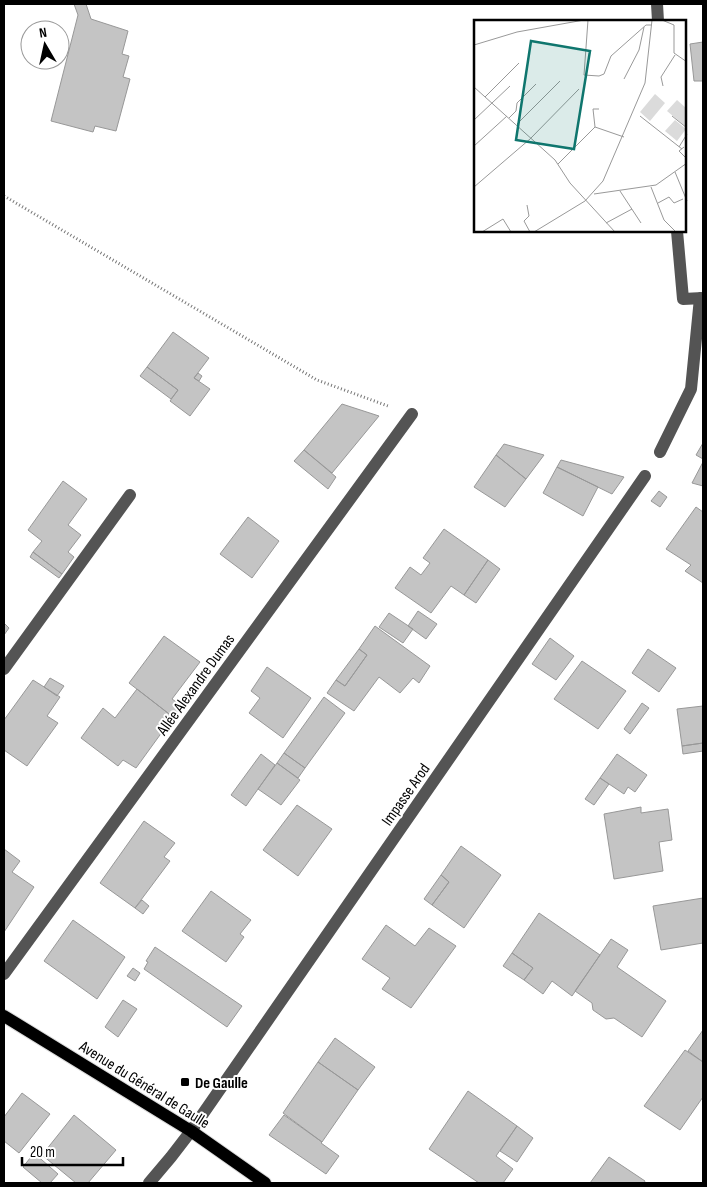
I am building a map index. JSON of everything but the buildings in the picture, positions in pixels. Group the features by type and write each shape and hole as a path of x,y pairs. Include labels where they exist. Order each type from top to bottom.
{"main road":[{"name":"Avenue du Général de Gaulle","path":"4,1016 191,1131 266,1183"}],"street":[{"path":"657,4 658,20"},
{"path":"660,452 691,389 701,298 683,299 677,232"},
{"name":"Allée Alexandre Dumas","path":"4,974 412,414"},
{"name":"Impasse Arod","path":"149,1183 191,1131 645,476"},
{"path":"4,669 130,495"}],"path":[{"path":"4,196 317,380 412,414"}],"place":[{"name":"De Gaulle","path":"185,1082"}]}
